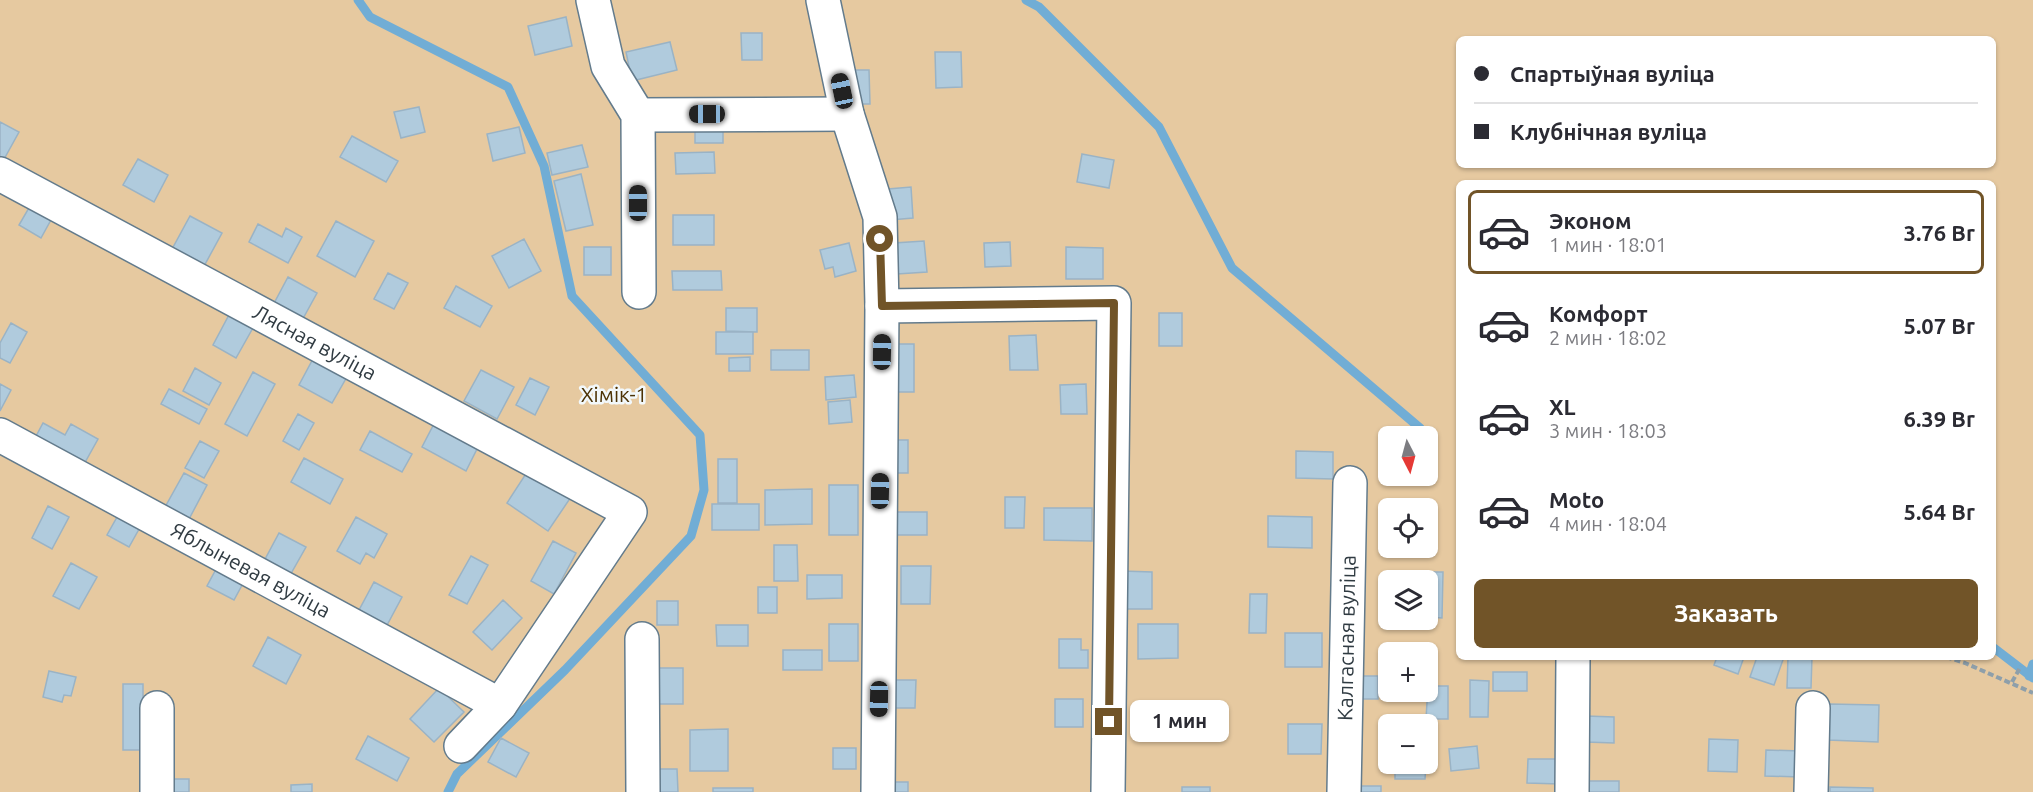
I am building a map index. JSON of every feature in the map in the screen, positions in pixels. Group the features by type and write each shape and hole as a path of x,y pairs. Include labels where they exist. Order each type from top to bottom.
{"street":[{"path":"593,0 608,66 638,114 639,292"},
{"path":"823,0 847,114 880,217 882,306 878,792"},
{"path":"638,114 847,114"},
{"name":"Лясная вуліца","path":"0,174 630,512 500,705"},
{"path":"882,306 1114,303 1108,792"},
{"name":"Яблыневая вуліца","path":"0,435 500,705"},
{"name":"Калгасная вуліца","path":"1344,792 1350,483"},
{"path":"642,639 643,792"},
{"path":"1572,792 1573,660"},
{"path":"461,746 500,705"},
{"path":"157,708 157,792"},
{"path":"1811,792 1813,708"}],"path":[{"path":"1956,660 2012,681 2033,693"},
{"path":"2012,681 2021,666"}],"green space":[{"name":"Хімік-1","path":"0,0 2033,0 2033,792 0,792"}],"building":[{"path":"566,17 572,46 535,55 528,26"},
{"path":"741,33 762,33 762,60 742,60"},
{"path":"670,42 677,70 632,81 626,52"},
{"path":"935,52 961,52 962,87 936,88"},
{"path":"852,70 869,70 870,104 853,104"},
{"path":"419,107 425,132 401,138 394,112"},
{"path":"0,122 19,132 3,161 0,159"},
{"path":"695,122 723,122 723,143 695,143"},
{"path":"519,127 525,153 493,161 487,134"},
{"path":"352,136 398,161 386,182 340,157"},
{"path":"582,145 588,167 552,175 547,153"},
{"path":"714,152 715,173 676,174 675,153"},
{"path":"1082,154 1114,160 1109,188 1077,182"},
{"path":"138,159 168,175 154,202 123,185"},
{"path":"581,174 593,225 566,231 554,181"},
{"path":"911,187 913,218 890,220 888,189"},
{"path":"30,206 52,218 41,238 19,225"},
{"path":"673,215 714,215 714,245 673,245"},
{"path":"190,216 222,233 203,268 171,251"},
{"path":"336,221 374,241 355,277 317,256"},
{"path":"258,224 282,237 286,228 302,237 288,263 249,242"},
{"path":"524,239 541,271 509,288 492,256"},
{"path":"924,241 927,272 897,274 894,243"},
{"path":"1010,242 1011,266 985,267 984,243"},
{"path":"849,243 856,271 835,277 833,267 825,269 820,250"},
{"path":"584,247 611,247 611,275 584,275"},
{"path":"1066,247 1103,248 1103,279 1066,279"},
{"path":"672,271 721,271 722,290 673,290"},
{"path":"388,273 408,283 394,309 374,299"},
{"path":"288,277 317,293 300,324 271,309"},
{"path":"456,286 492,306 480,327 444,308"},
{"path":"726,308 757,308 757,332 726,331"},
{"path":"230,313 254,326 236,358 213,345"},
{"path":"1159,313 1182,313 1182,346 1159,346"},
{"path":"11,323 27,332 10,363 0,358 0,343"},
{"path":"716,332 753,332 753,354 716,354"},
{"path":"1036,335 1038,370 1010,370 1009,336"},
{"path":"889,344 914,344 914,392 889,392"},
{"path":"771,350 809,350 809,370 771,370"},
{"path":"314,357 348,375 332,403 299,385"},
{"path":"750,357 750,371 729,371 729,358"},
{"path":"195,368 221,383 209,405 183,391"},
{"path":"481,370 514,387 497,419 464,401"},
{"path":"253,372 275,384 247,436 225,424"},
{"path":"854,375 856,397 826,400 825,377"},
{"path":"530,378 549,387 535,415 516,405"},
{"path":"0,384 11,390 0,411"},
{"path":"1086,384 1087,414 1061,414 1060,385"},
{"path":"169,389 207,409 199,424 161,404"},
{"path":"850,400 852,422 829,424 828,402"},
{"path":"298,414 314,423 299,450 283,441"},
{"path":"436,420 480,443 466,471 422,447"},
{"path":"43,423 65,435 71,424 98,439 83,466 34,440"},
{"path":"370,431 412,454 402,472 360,450"},
{"path":"885,440 908,440 908,473 885,473"},
{"path":"200,441 219,451 204,478 185,468"},
{"path":"1296,451 1333,452 1333,479 1296,478"},
{"path":"304,458 343,479 330,504 291,482"},
{"path":"718,459 737,459 737,503 718,503"},
{"path":"531,466 573,494 548,531 507,503"},
{"path":"184,473 207,485 188,521 164,509"},
{"path":"829,485 858,485 858,535 829,535"},
{"path":"812,489 812,524 765,525 765,490"},
{"path":"1005,497 1025,497 1024,528 1005,528"},
{"path":"712,504 759,504 759,530 712,530"},
{"path":"48,506 69,517 52,549 32,538"},
{"path":"1044,508 1092,508 1092,541 1044,540"},
{"path":"121,510 143,522 129,547 107,535"},
{"path":"896,512 927,512 927,535 896,535"},
{"path":"1268,516 1312,517 1312,548 1268,547"},
{"path":"356,517 387,534 374,558 366,553 360,564 337,551"},
{"path":"279,533 306,547 289,577 263,563"},
{"path":"553,541 576,553 554,594 531,581"},
{"path":"774,545 797,545 798,581 774,581"},
{"path":"471,556 488,565 467,604 449,595"},
{"path":"221,560 248,574 234,600 207,586"},
{"path":"71,563 97,577 79,609 53,596"},
{"path":"901,566 931,566 930,604 901,604"},
{"path":"1122,571 1152,572 1152,609 1122,609"},
{"path":"1438,572 1443,572 1442,618 1438,618"},
{"path":"807,575 842,575 842,598 807,599"},
{"path":"374,582 402,597 386,627 358,612"},
{"path":"758,587 777,587 777,613 758,613"},
{"path":"1250,594 1267,594 1266,633 1249,633"},
{"path":"503,600 522,618 492,650 473,632"},
{"path":"657,601 678,601 678,625 657,625"},
{"path":"829,624 858,624 858,661 829,661"},
{"path":"1138,624 1178,624 1178,658 1138,659"},
{"path":"716,625 748,625 748,646 717,646"},
{"path":"1285,633 1322,633 1322,667 1285,667"},
{"path":"268,637 301,655 286,684 253,666"},
{"path":"1059,639 1081,639 1081,650 1088,650 1088,668 1059,668"},
{"path":"783,650 822,650 822,670 783,670"},
{"path":"1716,660 1743,660 1738,674 1714,665"},
{"path":"1756,660 1783,660 1774,685 1750,677"},
{"path":"1788,660 1812,660 1811,688 1787,688"},
{"path":"652,668 683,668 683,704 652,704"},
{"path":"49,671 76,677 71,696 64,695 62,702 43,697"},
{"path":"1493,672 1527,672 1527,691 1493,691"},
{"path":"1353,676 1378,676 1378,699 1352,699"},
{"path":"889,680 916,680 915,708 889,708"},
{"path":"1470,680 1489,681 1488,717 1470,717"},
{"path":"123,684 143,684 143,750 123,750"},
{"path":"1438,686 1448,686 1448,719 1438,719 1438,714 1426,714 1427,702 1438,702"},
{"path":"439,688 464,712 434,742 410,719"},
{"path":"1055,699 1083,699 1083,727 1055,727"},
{"path":"1829,704 1879,705 1878,742 1828,740"},
{"path":"1586,716 1614,717 1614,743 1586,742"},
{"path":"1288,724 1322,724 1321,754 1288,754"},
{"path":"728,729 728,771 690,771 690,730"},
{"path":"368,736 409,758 397,781 356,759"},
{"path":"501,738 529,753 516,777 488,762"},
{"path":"1709,739 1738,740 1737,772 1708,771"},
{"path":"1477,746 1479,768 1451,771 1449,749"},
{"path":"833,748 856,748 856,769 833,769"},
{"path":"1766,750 1801,751 1800,777 1765,776"},
{"path":"1528,759 1560,759 1560,784 1527,783"},
{"path":"654,769 677,769 678,792 654,792"},
{"path":"1395,774 1425,774 1425,779 1395,779"},
{"path":"166,779 189,779 189,792 166,792"},
{"path":"1583,781 1619,781 1619,792 1583,792"},
{"path":"883,782 908,782 908,792 883,792"},
{"path":"312,784 312,792 291,792 291,785"},
{"path":"1352,786 1381,786 1381,792 1352,792"},
{"path":"1182,787 1210,787 1210,792 1182,792"},
{"path":"1830,787 1873,788 1873,792 1830,792"},
{"path":"713,788 753,788 753,792 713,792"}],"waterway":[{"path":"358,0 370,17 508,87 544,166 572,296 700,435 704,490 691,536 565,670 457,774 448,792"},
{"path":"1026,0 1039,7 1159,127 1232,268 1418,426"},
{"path":"1996,650 2033,678"},
{"path":"2029,676 2033,664"}],"route":[{"path":"880,239 882,306 1114,303 1109,722"}]}
